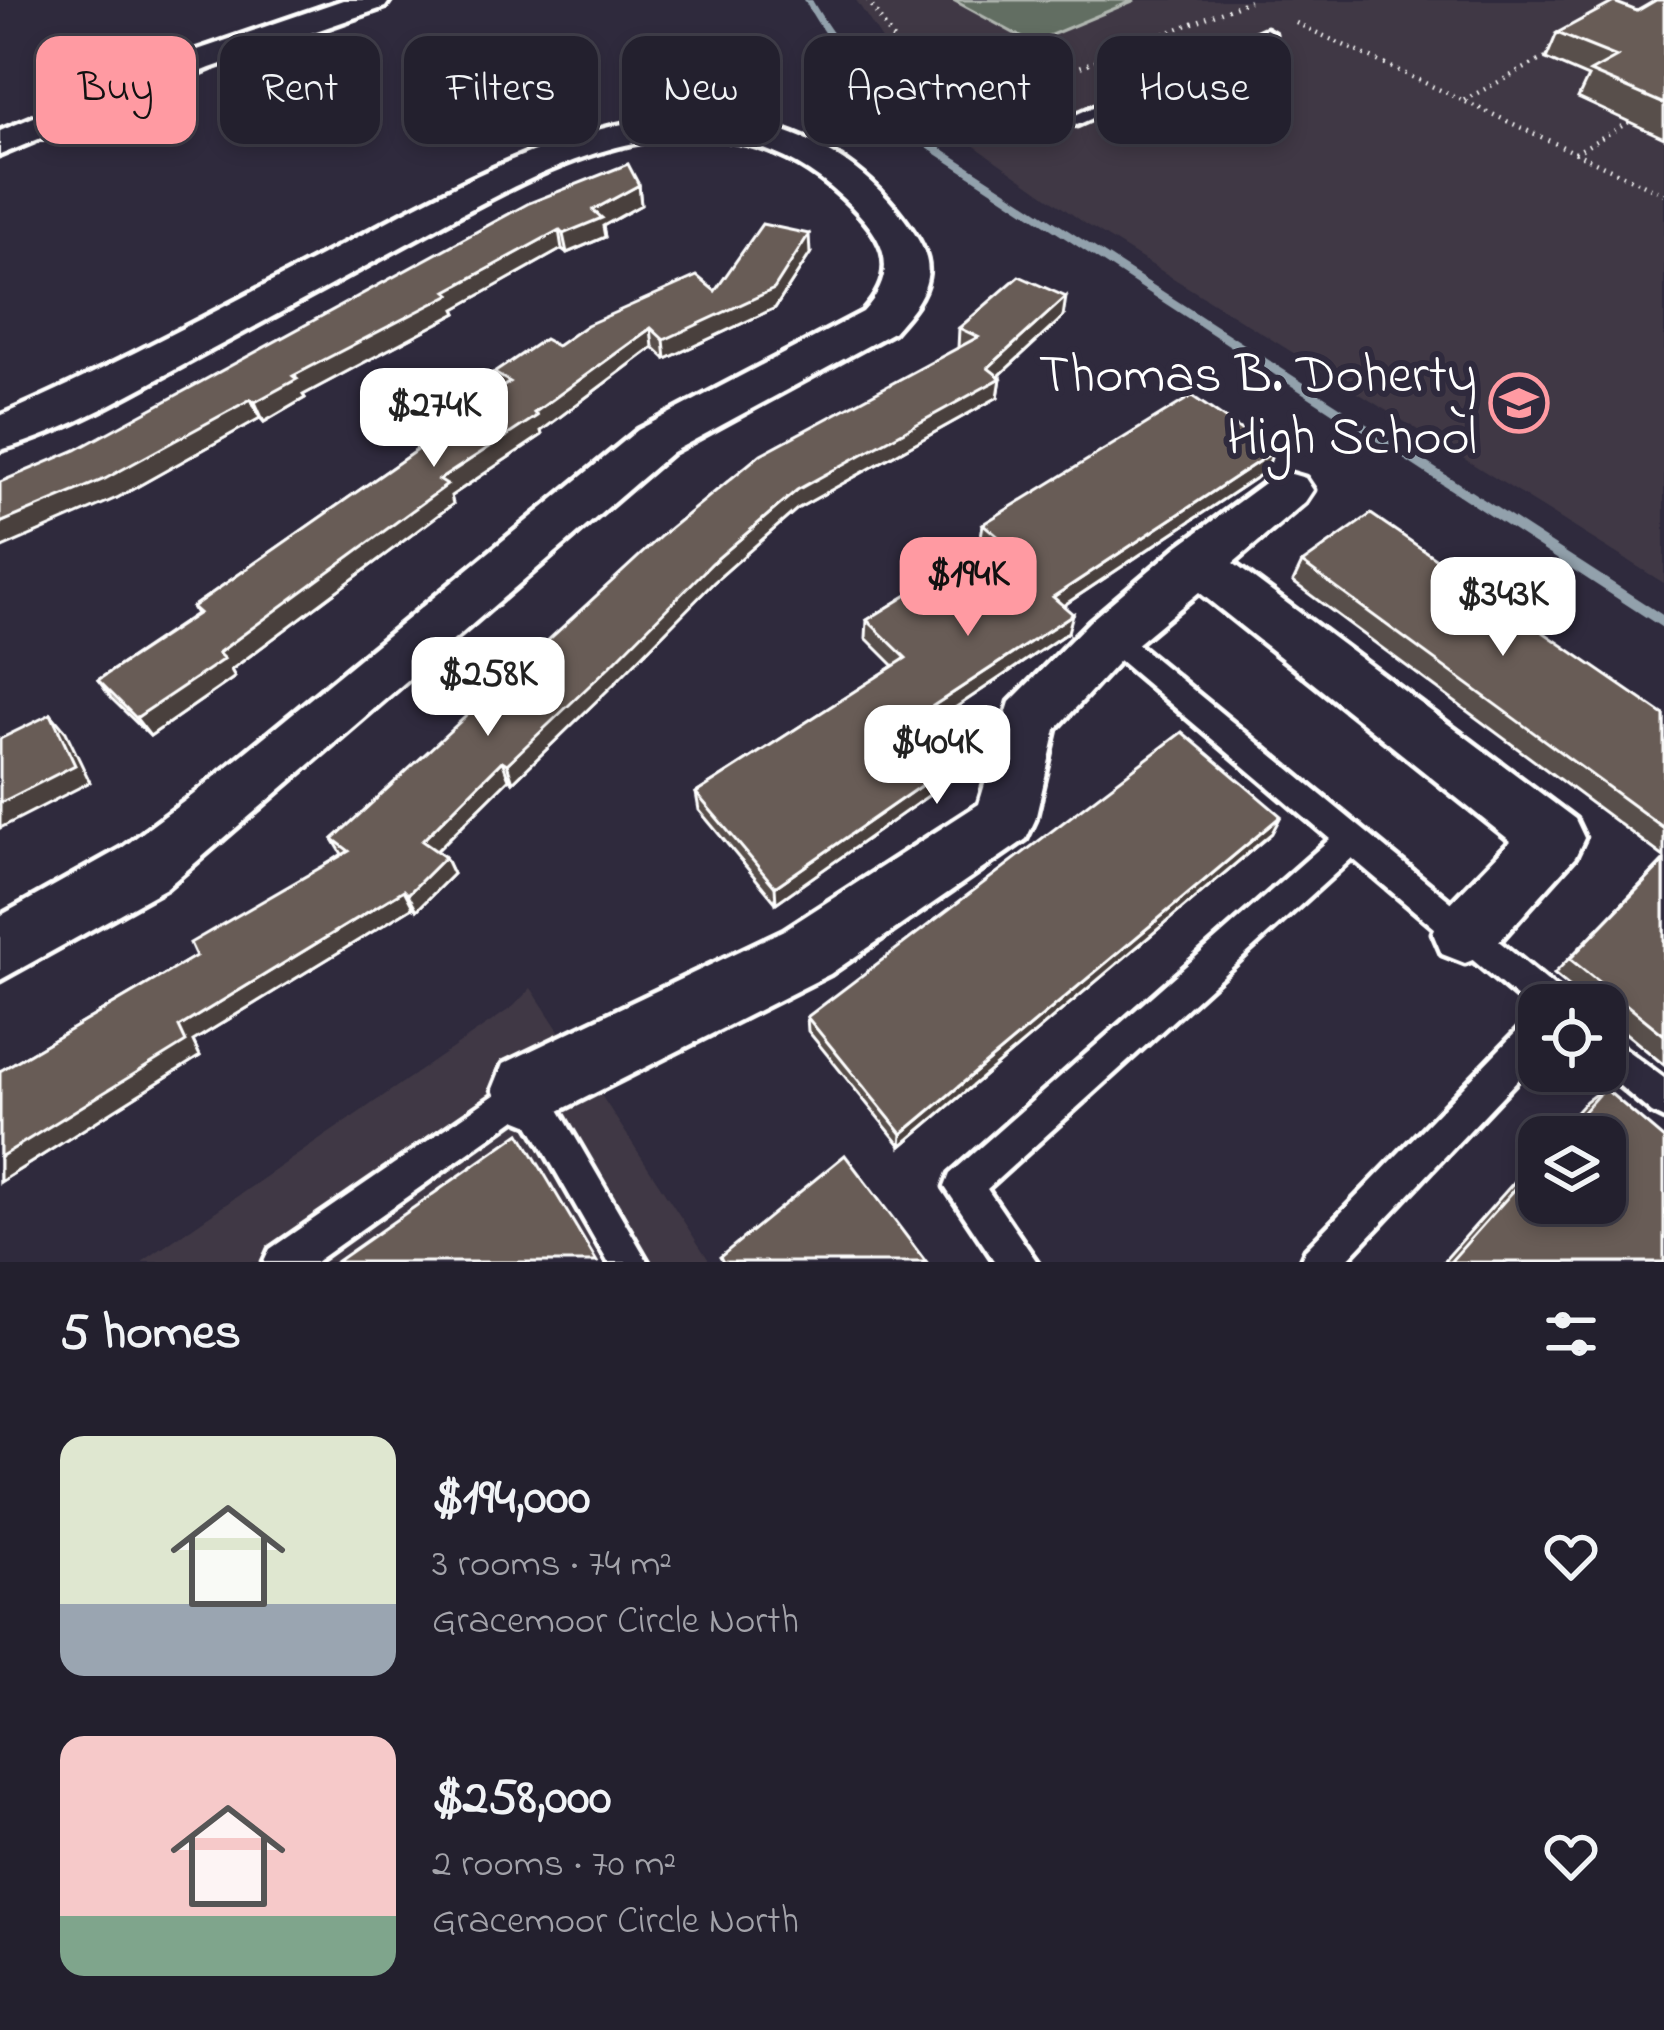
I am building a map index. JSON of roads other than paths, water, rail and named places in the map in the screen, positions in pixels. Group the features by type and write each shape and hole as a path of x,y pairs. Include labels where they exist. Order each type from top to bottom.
{"street":[{"path":"0,144 198,61 374,0"},
{"path":"0,434 108,387 455,200 534,164 600,142 684,126 760,134 794,145 858,192 888,223 903,249 908,270 901,296 878,322 656,441 214,814 144,868 0,950"},
{"path":"528,1089 807,952 1004,820 1030,719 1109,636 1195,561 1288,490"},
{"path":"1195,561 1553,838 1465,933"}],"lane":[{"path":"1073,120 1266,34"},
{"path":"1109,636 1526,984"},
{"path":"1018,1262 963,1187 1352,838"},
{"path":"1319,1262 1518,1056"},
{"path":"1626,1069 1664,1101"},
{"path":"283,1262 528,1089 629,1262"}],"waterway":[{"path":"808,0 847,60 931,146 1664,623"}],"place":[{"name":"Thomas B. Doherty High School","path":"1519,403"}]}
